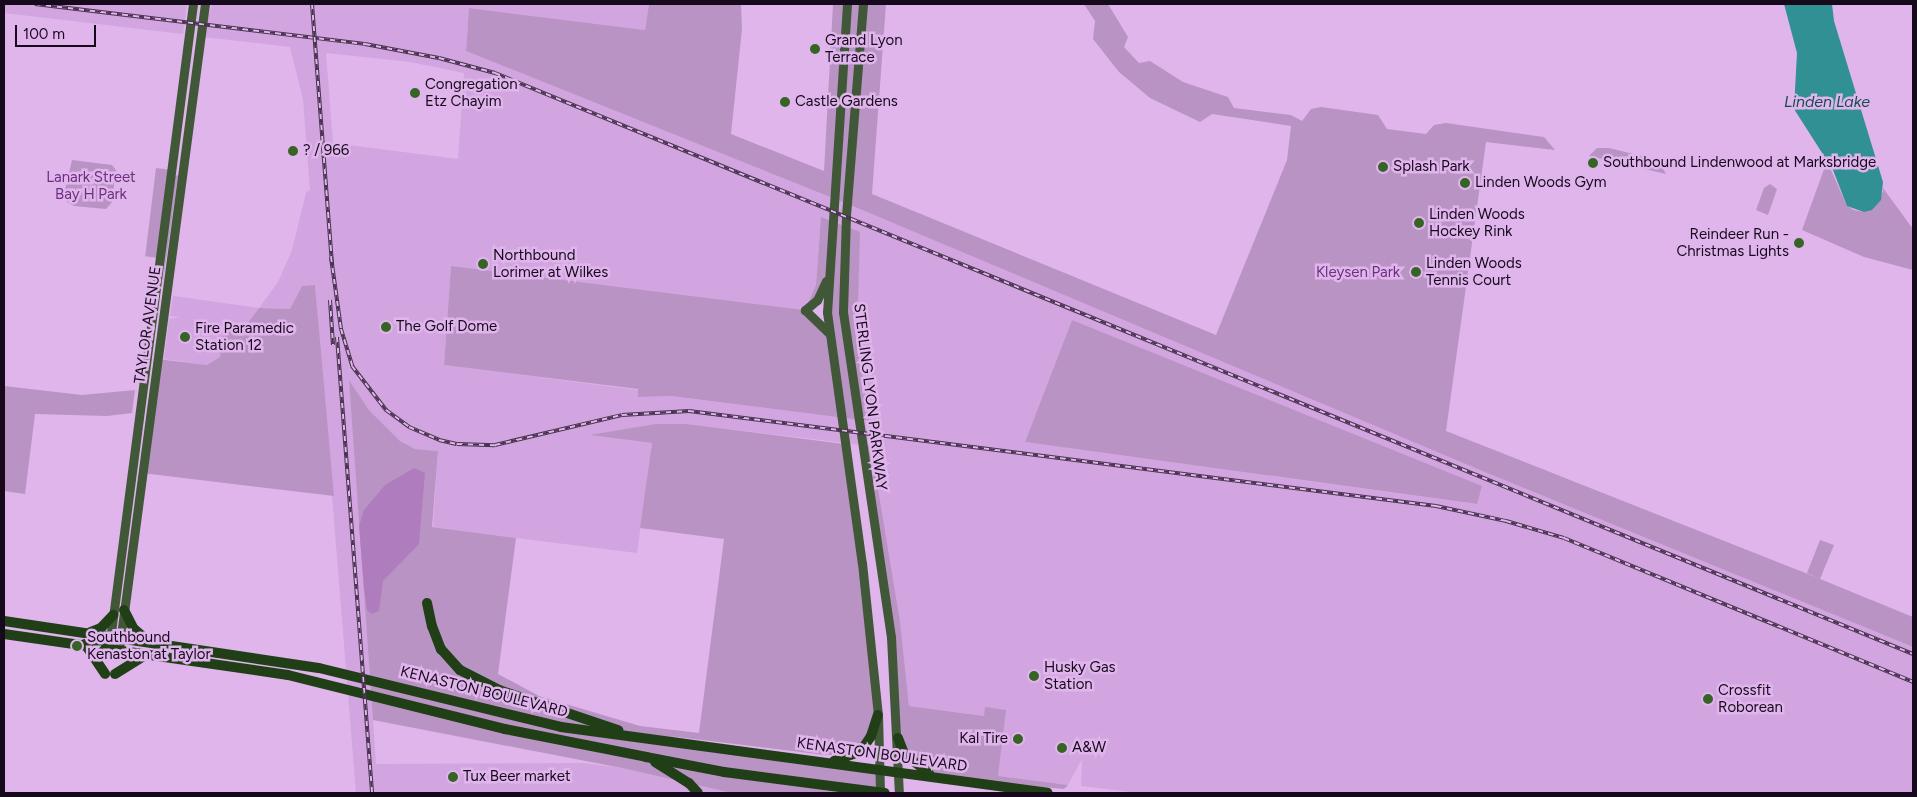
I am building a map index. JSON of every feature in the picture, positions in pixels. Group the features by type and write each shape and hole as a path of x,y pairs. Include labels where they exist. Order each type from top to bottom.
{"main road":[{"name":"TAYLOR AVENUE","path":"116,637 113,615 193,4"},
{"name":"TAYLOR AVENUE","path":"114,649 124,610 205,4"},
{"name":"STERLING LYON PARKWAY","path":"847,4 828,273 828,334 862,563 878,716 880,793"},
{"name":"STERLING LYON PARKWAY","path":"863,4 846,216 843,312 891,637 898,738 899,793"},
{"path":"862,16 868,4"},
{"path":"828,273 817,300 805,310 824,325 828,334"},
{"path":"428,603 432,626 441,648 460,670 499,690 607,727 658,741"},
{"path":"124,610 133,628 149,641"},
{"path":"88,633 101,628 113,615"},
{"name":"KENASTON BOULEVARD","path":"4,621 149,641 319,668 511,717 658,741 1048,793"},
{"name":"KENASTON BOULEVARD","path":"4,634 85,644 319,681 505,729 646,757 724,772 885,793"},
{"path":"85,644 110,674 145,655"},
{"path":"826,762 844,760 861,751 872,736 878,716"},
{"path":"898,738 904,754 913,764 936,777"},
{"path":"646,757 682,777 698,793"},
{"path":"832,786 850,793"}],"shaded area":[{"path":"4,4 187,4 183,34 4,13"},
{"path":"212,4 649,4 645,30 469,8 466,51 855,207 1487,473 1913,647 1913,793 1139,793 1081,786 1082,759 1068,785 998,776 984,716 909,706 900,621 871,446 687,424 655,424 593,435 652,443 637,553 516,538 433,527 438,451 415,449 400,441 369,410 350,381 376,764 583,763 622,768 732,793 356,793 315,285 302,286 290,309 259,308 278,282 292,250 306,193 310,190 303,99 290,47 203,37","holes":["326,53 410,62 464,73 458,159 333,143","821,218 831,221 857,311 857,340 869,421 671,396 638,397 638,390 444,365 451,266 805,310 816,285","1072,320 1476,504 1025,442"]},
{"path":"173,296 259,308 220,357 207,365 164,359 169,319 180,317 170,316"},
{"path":"414,468 425,473 419,544 383,581 379,611 372,614 367,610 359,526 364,510 385,485"}],"green space":[{"name":"Kleysen Park","path":"649,4 741,4 742,29 731,134 824,171 833,4 863,4 863,14 868,4 886,4 872,194 1216,335 1287,160 1291,126 1212,114 1200,122 1150,98 1119,72 1093,39 1095,21 1084,4 1108,4 1128,37 1124,47 1139,63 1150,61 1183,82 1228,97 1234,108 1291,115 1302,121 1311,109 1321,107 1378,115 1387,129 1426,134 1434,125 1446,123 1544,137 1555,150 1486,142 1446,431 1818,578 1807,573 1820,540 1834,545 1820,579 1913,617 1913,647 1487,473 855,207 466,51 469,8 645,30"},
{"path":"1597,148 1609,148 1658,160 1666,174 1589,156"},
{"name":"Lanark Street Bay H Park","path":"72,160 112,165 116,170 112,202 106,209 74,206 67,202 64,195"},
{"path":"1827,161 1847,206 1854,210 1864,212 1883,192 1883,188 1913,229 1913,270 1864,257 1802,230"},
{"path":"156,168 172,170 161,258 145,256"},
{"path":"178,176 162,289 174,177"},
{"path":"1770,184 1777,189 1768,215 1756,210 1764,188"},
{"path":"821,217 860,232 857,340 869,421 671,396 638,397 638,389 444,365 451,266 805,310 816,285","holes":["823,287 828,332 805,310"]},
{"path":"315,285 334,496 142,473 157,359 207,365 220,357 224,323 246,325 259,308 290,309 302,286"},
{"path":"1072,320 1482,486 1477,504 1025,442"},
{"path":"349,380 369,410 400,441 415,449 438,451 432,527 516,538 498,674 539,696 640,726 699,733 724,539 640,528 652,443 590,435 655,424 687,424 844,444 878,715 868,743 846,755 825,755 669,736 780,757 880,769 880,793 732,793 622,768 373,720"},
{"path":"4,386 82,395 135,390 132,413 107,416 35,414 25,494 4,491"},
{"path":"861,445 871,446 900,621 909,706 984,716 985,707 1006,710 998,776 1068,785 1064,789 937,777 923,770 898,738 891,637"}],"water":[{"name":"Linden Lake","path":"1784,4 1832,4 1834,21 1883,182 1881,200 1872,210 1864,212 1847,206 1833,170 1794,109 1797,53"}],"railway":[{"path":"35,4 365,44 439,58 495,73 1913,654"},
{"path":"312,4 332,265"},
{"path":"331,257 341,329 352,366 386,410 409,427 439,440 457,444 495,445 622,415 689,411 1436,506 1506,521 1564,538 1913,682"},
{"path":"330,300 333,345"},
{"path":"337,337 372,793"}],"place":[{"name":"Grand Lyon Terrace","path":"815,49"},
{"name":"Congregation Etz Chayim","path":"415,93"},
{"name":"Castle Gardens","path":"785,102"},
{"name":"? / 966","path":"293,151"},
{"name":"Southbound Lindenwood at Marksbridge","path":"1593,163"},
{"name":"Splash Park","path":"1383,167"},
{"name":"Linden Woods Gym","path":"1465,183"},
{"name":"Linden Woods Hockey Rink","path":"1419,223"},
{"name":"Reindeer Run - Christmas Lights","path":"1799,243"},
{"name":"Northbound Lorimer at Wilkes","path":"483,264"},
{"name":"Linden Woods Tennis Court","path":"1416,272"},
{"name":"The Golf Dome","path":"386,327"},
{"name":"Fire Paramedic Station 12","path":"185,337"},
{"name":"Southbound Kenaston at Taylor","path":"77,646"},
{"name":"Husky Gas Station","path":"1034,676"},
{"name":"Crossfit Roborean","path":"1708,699"},
{"name":"Kal Tire","path":"1018,739"},
{"name":"A&W","path":"1062,748"},
{"name":"Tux Beer market","path":"453,777"}]}
